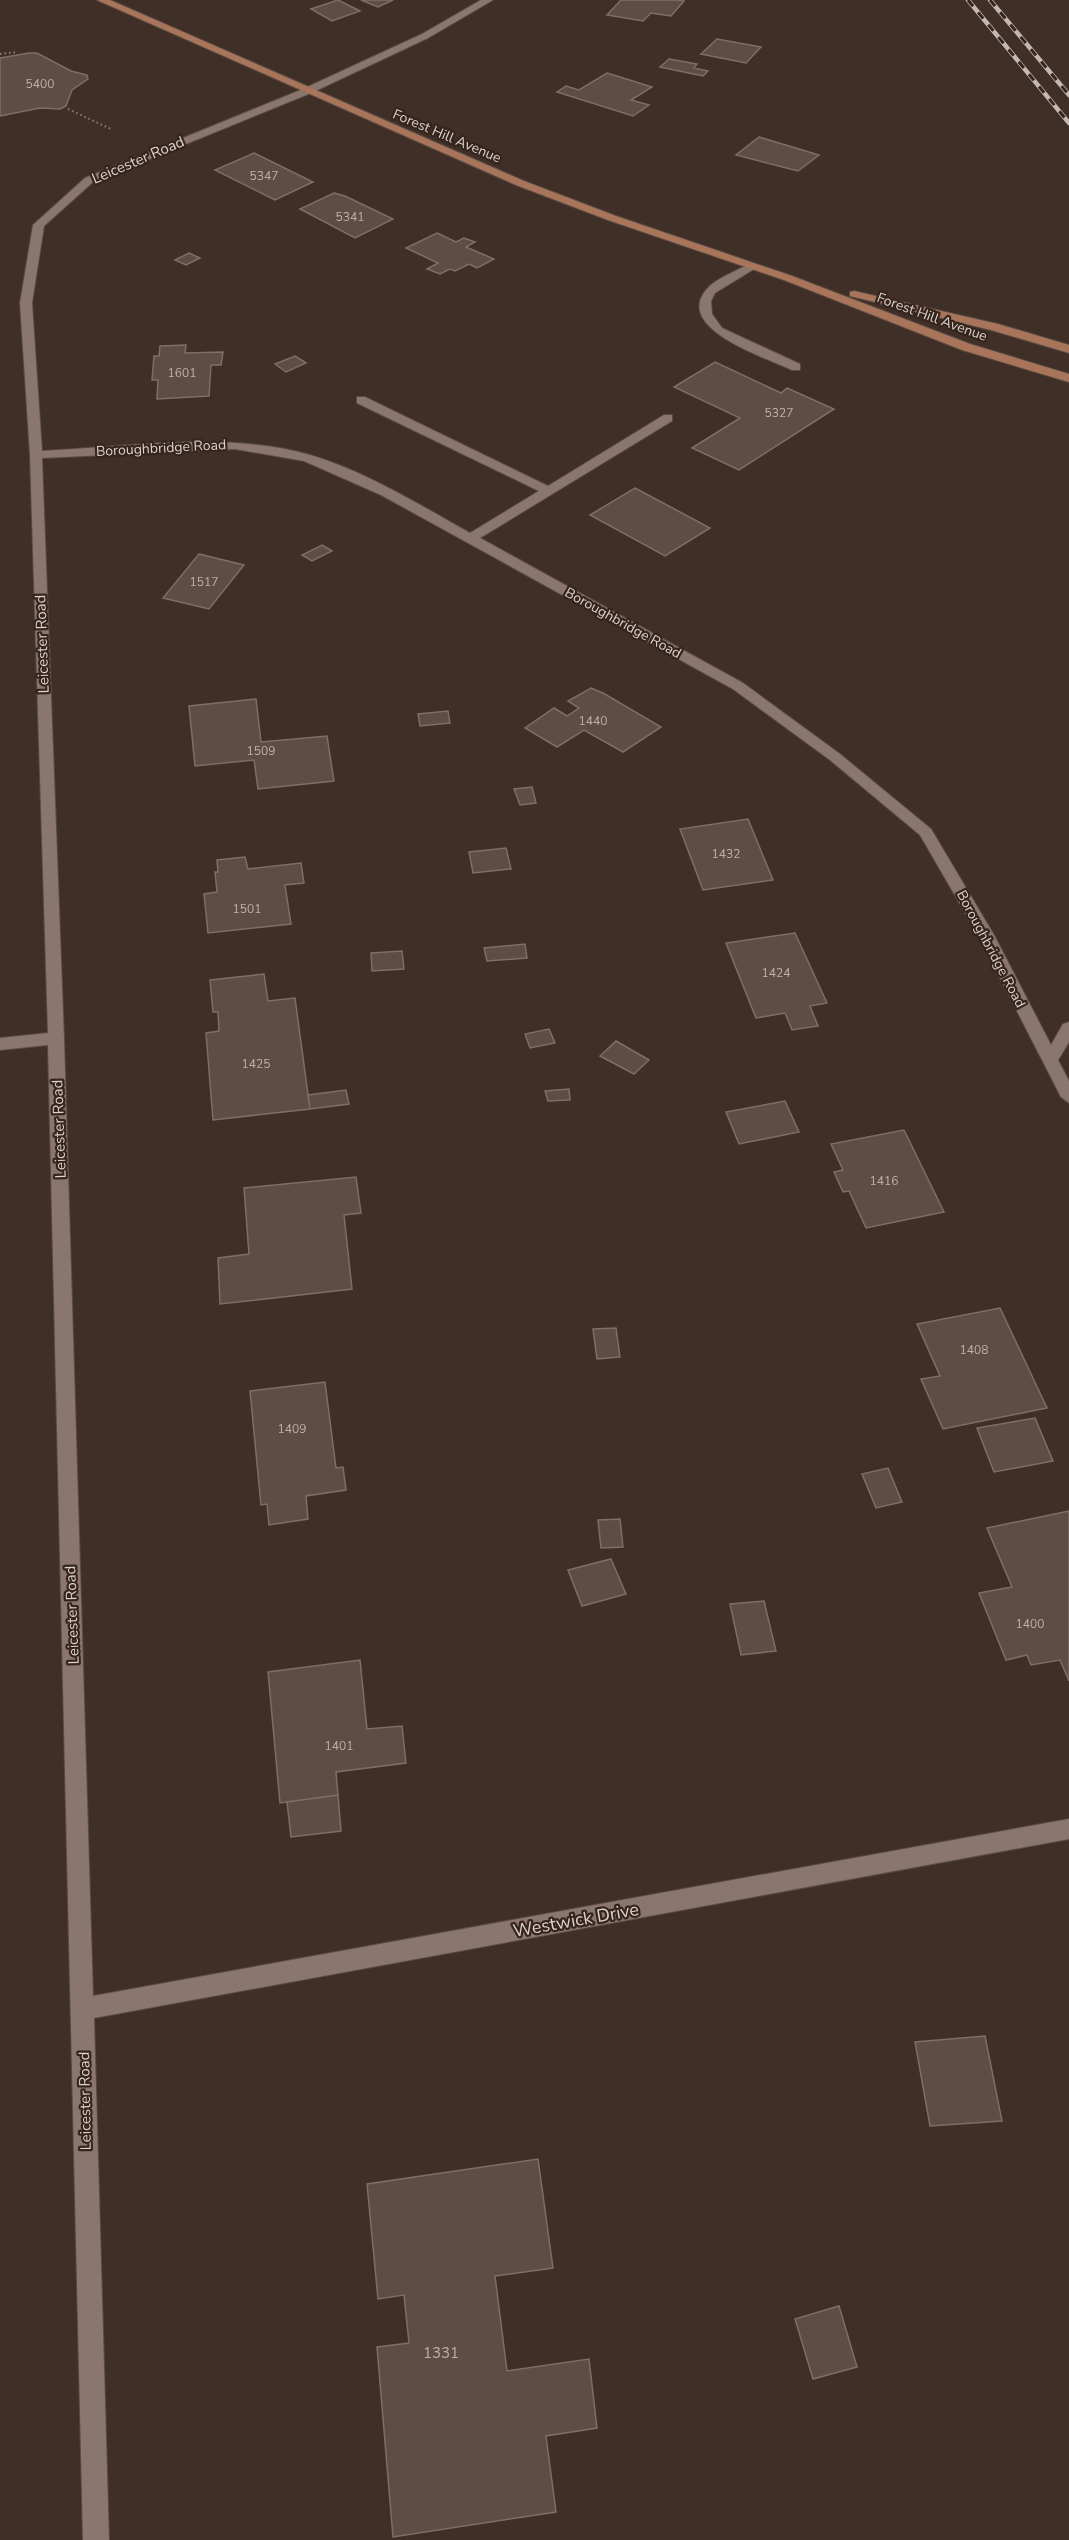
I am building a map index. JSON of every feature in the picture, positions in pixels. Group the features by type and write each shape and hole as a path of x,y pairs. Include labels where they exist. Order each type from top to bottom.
{"main road":[{"name":"Forest Hill Avenue","path":"102,0 520,183 788,278 966,347 1069,378"},
{"name":"Forest Hill Avenue","path":"788,278 994,327 1069,349"}],"street":[{"name":"Leicester Road","path":"96,2540 56,1038 36,455 26,303 39,225 89,180 307,91 425,36 488,0"},
{"path":"753,266 711,291 705,301 706,314 718,330 796,367"},
{"path":"361,400 548,491"},
{"path":"471,538 668,418"},
{"name":"Boroughbridge Road","path":"36,455 235,444 307,458 386,492 738,686 835,757 926,832 986,935 1069,1097"},
{"path":"1050,1060 1069,1028"},
{"path":"0,1044 56,1038"},
{"name":"Westwick Drive","path":"83,2009 1069,1829"}],"path":[{"path":"0,54 18,52"},
{"path":"68,109 114,130"}],"building":[{"path":"338,0 360,11 332,21 311,9"},
{"path":"361,0 393,0 378,7"},
{"path":"621,0 684,1 671,16 651,13 643,21 607,15"},
{"path":"717,39 761,47 746,63 701,54"},
{"path":"37,53 71,71 87,75 88,79 72,90 66,106 60,109 40,108 0,116 0,58"},
{"path":"669,59 697,64 694,68 708,71 703,76 660,67"},
{"path":"607,73 652,87 631,100 649,105 633,116 557,92 566,86 579,90"},
{"path":"759,137 819,155 798,171 736,155"},
{"path":"254,153 313,182 275,200 215,170"},
{"path":"334,193 393,219 355,238 300,209"},
{"path":"437,233 456,242 464,238 475,242 466,247 494,259 477,268 469,264 455,271 450,269 440,274 427,269 438,263 406,248"},
{"path":"189,253 200,258 186,265 175,260"},
{"path":"186,345 185,353 223,352 221,365 211,365 209,396 157,399 158,380 152,380 154,356 159,356 160,346"},
{"path":"295,356 306,363 286,372 275,364"},
{"path":"715,362 781,393 787,388 834,409 739,470 692,448 740,418 674,387"},
{"path":"635,488 710,528 665,556 590,515"},
{"path":"322,545 332,551 312,561 302,555"},
{"path":"199,554 244,565 209,609 163,598"},
{"path":"591,688 661,727 623,752 584,730 557,747 525,728 554,708 567,716 579,708 568,701"},
{"path":"256,699 261,742 327,736 334,781 258,789 254,760 195,766 189,706"},
{"path":"448,711 450,723 420,726 418,714"},
{"path":"532,787 536,803 520,805 514,789"},
{"path":"748,819 773,880 703,890 680,829"},
{"path":"506,848 511,869 473,873 469,852"},
{"path":"245,857 248,869 301,863 304,883 285,885 291,924 208,933 204,894 217,892 215,872 218,872 217,860"},
{"path":"795,933 827,1003 810,1006 818,1026 792,1030 785,1013 756,1018 726,943"},
{"path":"525,944 527,958 487,961 484,948"},
{"path":"402,951 404,969 372,971 371,953"},
{"path":"264,974 268,1001 295,998 310,1109 213,1120 206,1033 219,1031 218,1012 213,1012 210,980"},
{"path":"549,1029 555,1043 530,1048 525,1034"},
{"path":"616,1041 649,1060 634,1074 600,1056"},
{"path":"569,1089 570,1100 548,1101 545,1091"},
{"path":"346,1090 349,1104 310,1109 308,1095"},
{"path":"785,1101 799,1132 739,1144 726,1112"},
{"path":"904,1130 944,1212 866,1228 849,1191 843,1192 834,1172 843,1170 831,1144"},
{"path":"356,1177 361,1213 344,1215 352,1289 220,1304 218,1258 249,1254 244,1188"},
{"path":"1000,1308 1047,1408 943,1429 921,1379 940,1376 917,1324"},
{"path":"616,1328 620,1357 597,1359 593,1329"},
{"path":"325,1382 336,1468 343,1467 346,1490 306,1496 308,1519 269,1525 267,1504 261,1505 250,1391"},
{"path":"1035,1418 1053,1461 994,1472 977,1428"},
{"path":"888,1468 902,1502 876,1508 862,1474"},
{"path":"1069,1511 1069,1681 1060,1660 1031,1665 1027,1655 1006,1660 979,1593 1012,1587 987,1528"},
{"path":"620,1519 623,1547 601,1548 598,1520"},
{"path":"611,1559 626,1594 582,1606 568,1570"},
{"path":"764,1601 776,1651 741,1655 730,1604"},
{"path":"360,1660 367,1729 402,1726 406,1763 336,1772 338,1795 280,1803 268,1672"},
{"path":"338,1795 341,1831 291,1837 287,1802"},
{"path":"985,2036 1002,2121 930,2126 915,2042"},
{"path":"538,2159 553,2268 495,2276 507,2371 589,2359 597,2428 546,2436 556,2512 393,2537 377,2347 409,2343 404,2295 378,2299 367,2184"},
{"path":"839,2306 857,2367 813,2379 795,2319"}],"railway":[{"path":"968,0 1069,123"},
{"path":"990,0 1069,95"}]}
